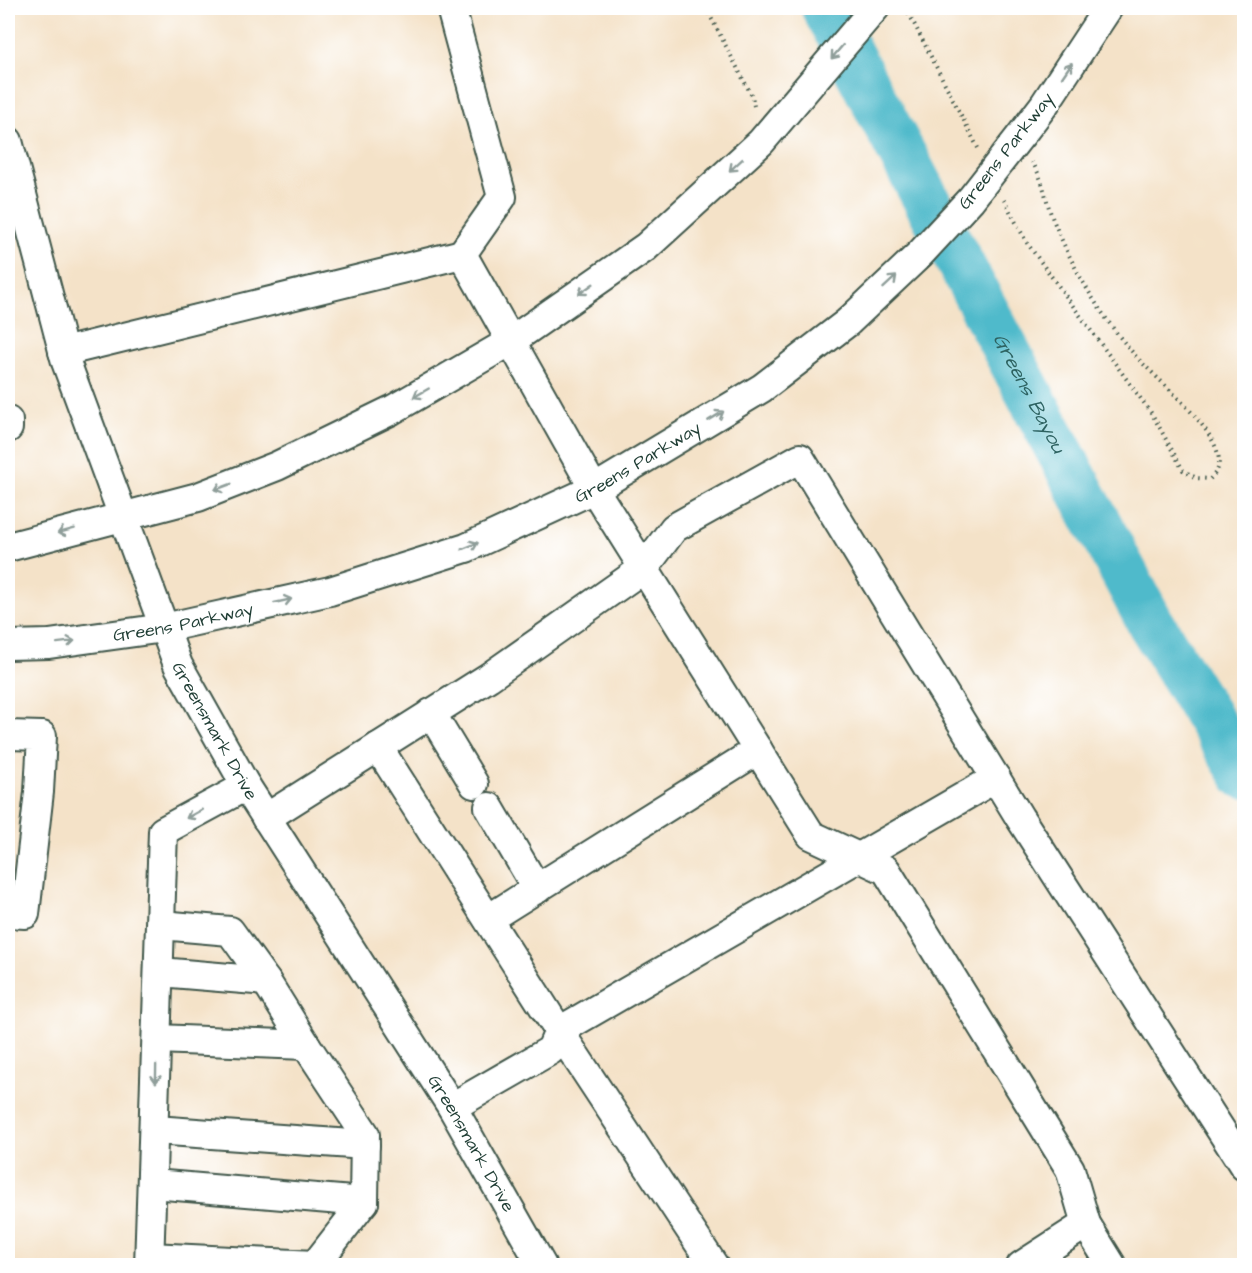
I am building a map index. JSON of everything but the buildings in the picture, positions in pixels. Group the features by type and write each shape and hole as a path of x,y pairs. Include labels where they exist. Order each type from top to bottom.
{"street":[{"path":"63,352 462,254 502,197 451,8"},
{"path":"8,547 198,497 281,464 392,410 511,341 646,247 769,133 875,8"},
{"name":"Greens Parkway","path":"8,645 49,644 164,628 330,591 466,548 594,489 762,388 848,322 920,254 971,199 1044,105 1108,8"},
{"name":"Greensmark Drive","path":"8,141 63,352 178,665 246,786 452,1107 542,1266"},
{"path":"462,254 594,489 811,835 886,870 1060,1151 1070,1169 1086,1224 1112,1266"},
{"path":"8,421 8,428"},
{"path":"267,818 489,677 644,568 674,528 800,458 996,778 1245,1166"},
{"path":"431,713 537,889"},
{"path":"8,735 42,736 39,792 25,914 8,913"},
{"path":"378,747 559,1030 714,1266"},
{"path":"488,919 758,750"},
{"path":"452,1107 550,1050 559,1030 996,778"},
{"path":"161,925 230,931 266,981 364,1134 364,1202 315,1265 150,1261 164,831 246,786"},
{"path":"160,972 266,981"},
{"path":"157,1039 306,1046"},
{"path":"155,1130 365,1145"},
{"path":"153,1184 364,1202"},
{"path":"1021,1266 1086,1224"}],"path":[{"path":"706,8 769,133"},
{"path":"906,8 981,153"},
{"path":"999,191 1027,243 1152,414 1183,470 1196,478 1210,479 1218,468 1218,450 1209,431 1150,372 1119,337 1084,286 1050,212 1041,176 1017,139"}],"waterway":[{"name":"Greens Bayou","path":"825,8 1150,622 1244,775"}]}
